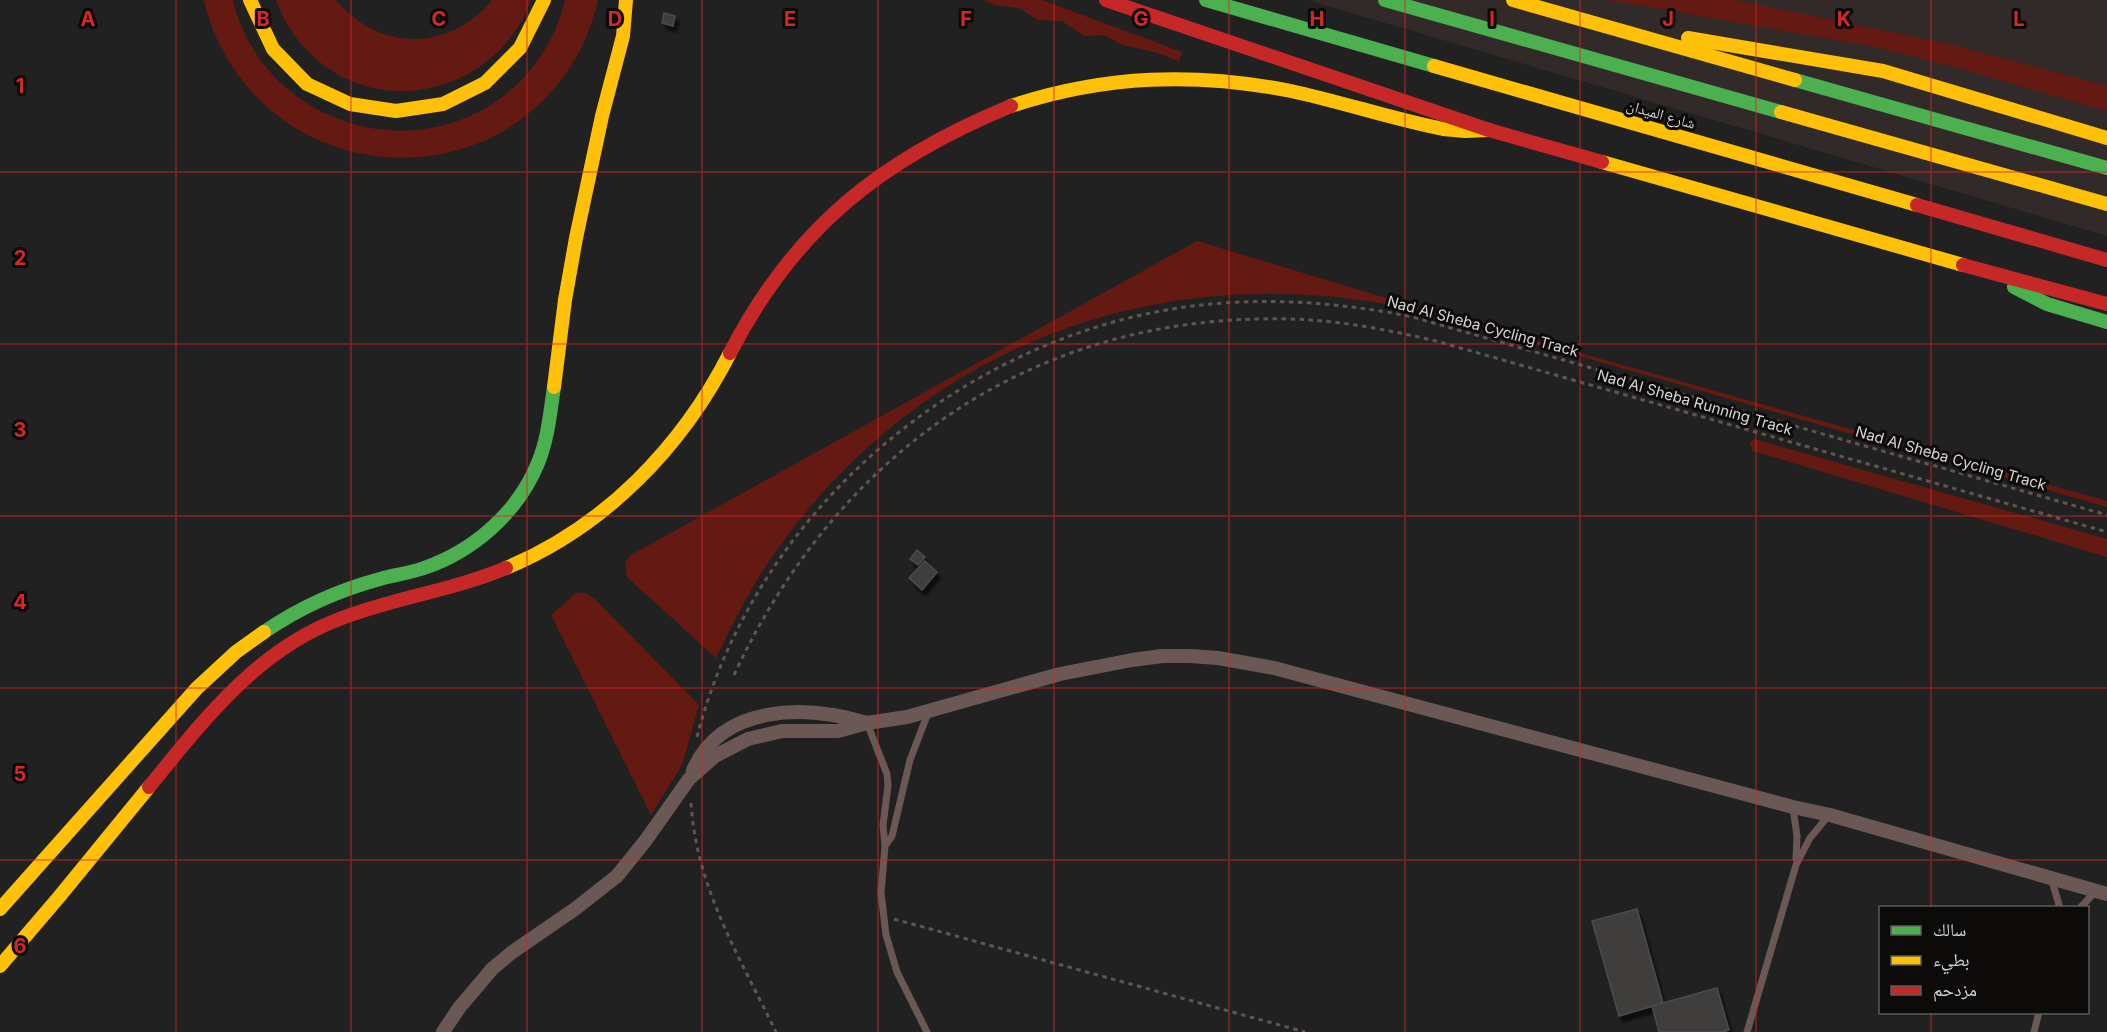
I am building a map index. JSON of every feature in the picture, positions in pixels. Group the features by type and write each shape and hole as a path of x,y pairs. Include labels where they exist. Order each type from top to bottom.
{"main road":[{"path":"250,0 268,42 292,70 321,92 337,100 372,110 409,112 445,104 492,78 518,53 529,38 544,0"},
{"path":"0,909 197,688 236,652 280,621 328,596 378,579 424,568 460,552 493,528 519,498 538,463 547,434 576,238 623,36 626,0"},
{"path":"1106,0 1489,130 2107,304"},
{"name":"شارع الميدان","path":"1206,0 2107,260"},
{"path":"1385,0 2107,204"},
{"path":"1513,0 2107,168"},
{"path":"1622,32 1680,37 1883,71 2107,138"},
{"path":"0,966 5,955 210,712 262,662 303,636 346,615 462,584 525,559 583,525 628,490 668,448 703,402 757,305 793,256 838,208 863,187 922,148 979,119 1033,99 1105,83 1167,78 1258,85 1288,90 1444,130 1466,132 1489,130"},
{"path":"2002,276 2019,291 2038,302 2107,322"}],"street":[{"path":"689,779 715,756 748,739 782,731 838,731 867,723 907,717 1095,666 1162,656 1218,658 1286,671 1830,815 2102,892"},
{"path":"443,1032 459,1008 492,969 617,876 646,840 689,779 703,751 728,729 758,716 791,713 825,713 867,723"}],"lane":[{"path":"885,846 892,836 910,760 929,711"},
{"path":"867,723 887,774 881,893 886,935 897,972 927,1032"},
{"path":"1793,807 1797,836 1796,865"},
{"path":"1748,1032 1796,865 1810,838 1830,815"},
{"path":"2051,878 2059,906"},
{"path":"2083,906 2102,892"},
{"path":"2034,1032 2038,1014"}],"path":[{"name":"Nad Al Sheba Cycling Track","path":"696,743 724,659 756,597 815,513 866,459 924,412 964,386 1010,361 1089,330 1171,309 1207,304 1277,301 1343,305 1409,316 2107,515"},
{"name":"Nad Al Sheba Running Track","path":"734,675 766,610 809,546 878,470 920,436 982,394 1040,366 1100,343 1194,323 1259,319 1302,320 1361,326 1436,341 2107,532"},
{"path":"689,779 694,833 704,878 722,921 776,1032"},
{"path":"883,917 1305,1032"}],"shaded area":[{"path":"204,0 233,0 241,26 254,50 270,72 290,91 321,111 355,124 390,130 425,129 458,121 490,105 518,83 542,54 556,28 565,0 598,0 586,37 560,82 519,121 482,141 443,154 402,158 361,153 321,141 284,121 252,92 236,71 216,37"},
{"path":"276,0 336,0 353,17 372,29 393,37 414,39 435,37 456,29 475,17 492,0 531,0 514,32 491,58 462,77 431,88 397,91 364,86 332,71 299,42"},
{"path":"984,0 1042,0 1182,52 1179,61 1123,45 1104,35 1084,36 1062,21 1038,20 1019,8 995,5"},
{"path":"1308,0 2107,0 2107,236 1338,9"},
{"path":"1608,0 1735,0 1945,43 2107,86 2107,111 1871,46"},
{"path":"1197,241 1416,307 2107,501 2107,507 1432,314 1336,297 1240,295 1148,306 1060,331 976,369 899,421 829,486 768,563 734,621 716,658 627,577 625,562 631,555"},
{"path":"1754,439 2107,539 2107,557 1753,451 1750,443"},
{"path":"576,593 586,593 595,599 699,705 682,765 651,815 551,615"}],"building":[{"path":"664,13 675,16 673,26 662,23"},
{"path":"917,550 925,557 918,565 910,559"},
{"path":"925,561 937,572 922,590 909,578"},
{"path":"1637,909 1663,1003 1619,1016 1592,921"},
{"path":"1717,988 1729,1030 1659,1032 1652,1006"}],"traffic: fast":[{"path":"1206,0 1434,66"},
{"path":"1385,0 1781,112"},
{"path":"1795,80 2107,168"},
{"path":"2014,287 2047,304 2107,322"},
{"path":"264,632 291,615 335,594 365,583 419,570 442,561 492,528 519,498 538,463 546,435 554,387"}],"traffic: slow":[{"path":"250,0 273,49 307,84 350,104 396,111 443,104 485,83 520,48 544,0"},
{"path":"554,387 565,300 576,238 602,116 623,36 626,0"},
{"path":"1513,0 1795,80"},
{"path":"1688,38 1883,71 2107,138"},
{"path":"1434,66 1917,205"},
{"path":"1011,106 1081,88 1150,80 1185,79 1220,81 1291,91 1443,129 1489,130"},
{"path":"1781,112 2107,204"},
{"path":"1602,162 1963,265"},
{"path":"506,568 542,551 576,530 608,507 637,480 664,452 689,420 711,388 730,353"},
{"path":"0,909 197,688 236,652 264,632"},
{"path":"0,966 149,787"}],"traffic: jam":[{"path":"1106,0 1489,130 1602,162"},
{"path":"730,353 755,308 783,269 813,233 846,202 883,174 922,149 1011,106"},
{"path":"1917,205 2107,260"},
{"path":"1963,265 2107,304"},
{"path":"149,787 232,691 256,669 308,633 358,612 464,583 506,568"}]}
